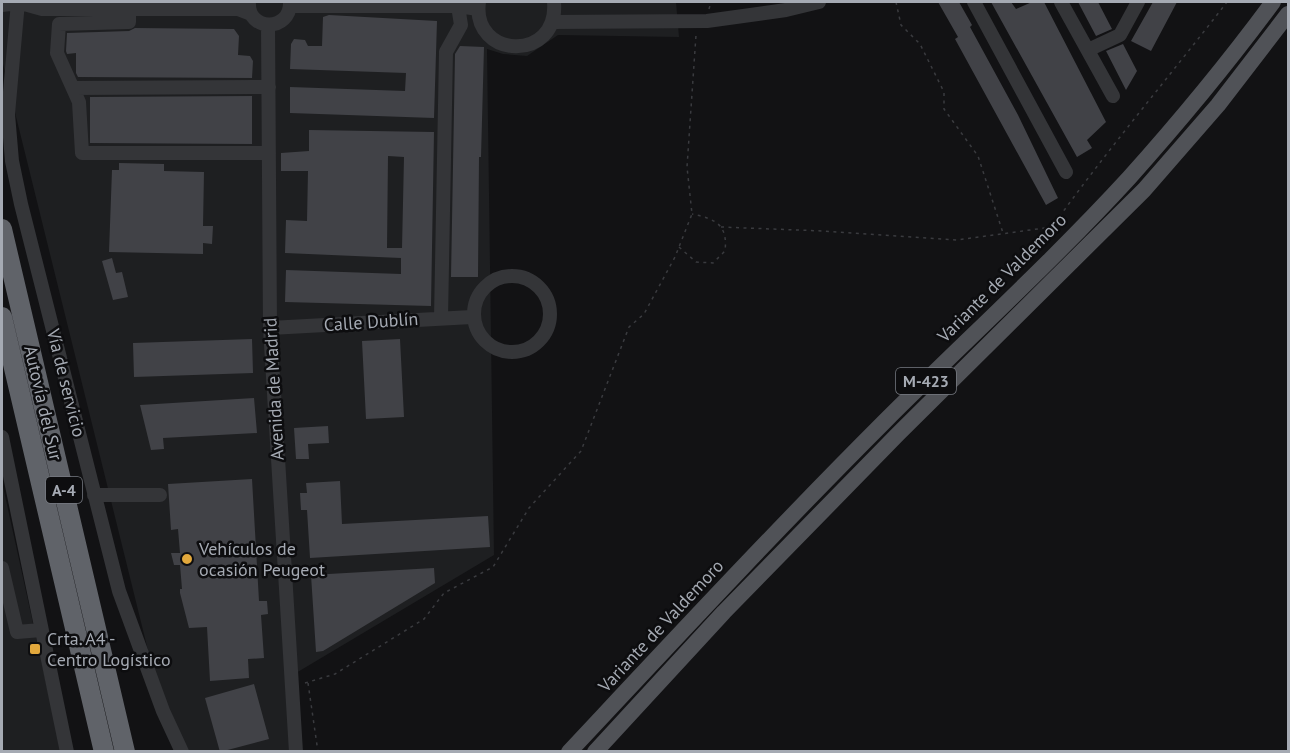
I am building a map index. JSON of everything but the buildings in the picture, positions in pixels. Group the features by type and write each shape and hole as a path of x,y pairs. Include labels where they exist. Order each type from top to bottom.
{"highway":[{"name":"Autovía del Sur","path":"2,229 125,752"},
{"name":"Autovía del Sur","path":"2,317 104,752"}],"main road":[{"name":"Variante de Valdemoro","path":"569,752 711,600 883,423 1058,252 1129,177 1210,84 1273,2"},
{"name":"Variante de Valdemoro","path":"595,752 724,612 890,442 1144,190 1218,105 1288,14"}],"street":[{"path":"2,6 17,2 32,2"},
{"path":"17,2 42,9 250,8 258,22 268,25 283,20 288,14 290,4 479,5 480,21 485,31 494,40 516,47 527,45 547,33 555,12 554,2"},
{"name":"Vía de servicio","path":"17,2 8,114 12,161 21,204 119,591 163,711 182,752"},
{"path":"552,22 697,22 786,10 819,2"},
{"path":"974,2 1066,172"},
{"path":"1061,2 1113,96"},
{"path":"1088,50 1120,35 1138,2"},
{"path":"441,318 446,52 461,25 458,6"},
{"path":"129,10 129,22 59,24 57,53 80,102 82,153 269,153"},
{"name":"Avenida de Madrid","path":"268,25 270,328 296,752"},
{"path":"73,88 268,87"},
{"path":"509,276 518,276 534,282 546,295 551,312 548,329 538,343 523,352 505,353 489,346 477,333 472,317 475,300 485,285 500,277 509,276"},
{"name":"Calle Dublín","path":"270,328 472,317"},
{"path":"2,438 67,752"},
{"path":"94,495 160,495"},
{"path":"2,568 4,587 17,632 41,630"}],"path":[{"path":"896,2 901,25 920,44 944,92 944,109 978,156 1004,234"},
{"path":"721,227 957,240 1052,226 1227,2"},
{"path":"292,687 335,674 424,619 444,593 493,567 529,508 581,451 629,327 644,314 675,257 692,214 687,167 697,22"},
{"path":"679,247 696,262 713,262 725,252 726,237 720,224 708,217 692,214"},
{"path":"308,682 318,752"}],"shaded area":[{"path":"2,2 676,2 679,37 558,35 527,56 503,54 487,49 494,555 296,673 297,751 182,751 163,711 2,60"},
{"path":"2,482 61,751 2,751"}],"place":[{"name":"Vehículos de ocasión Peugeot","path":"187,559"},
{"name":"Crta. A4 - Centro Logístico","path":"35,649"}]}
